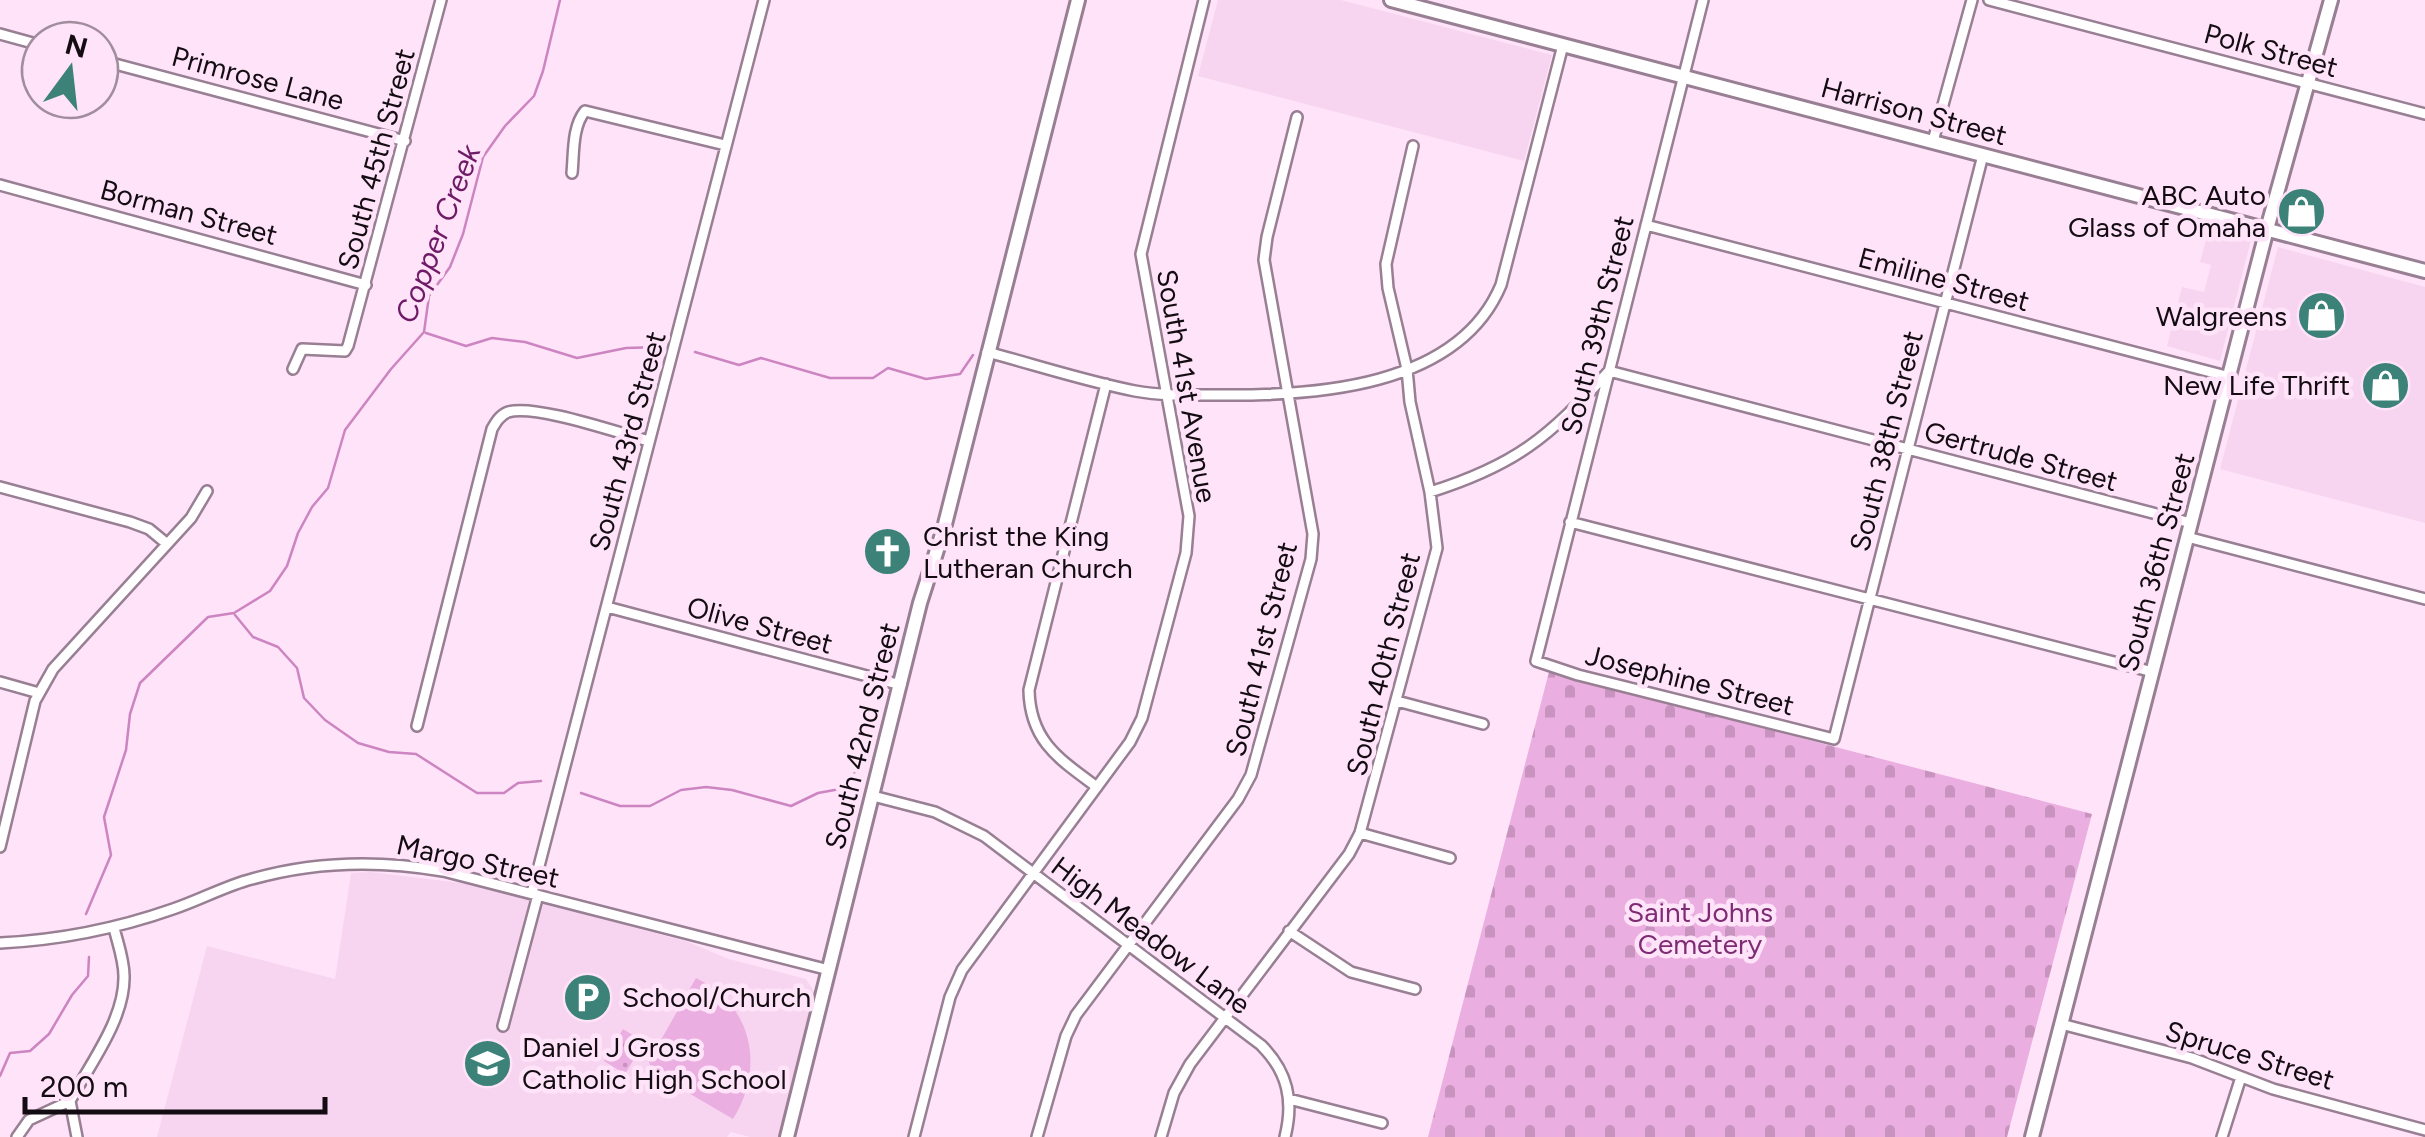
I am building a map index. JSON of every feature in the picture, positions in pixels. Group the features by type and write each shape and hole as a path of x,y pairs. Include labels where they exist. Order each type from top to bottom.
{"main road":[{"name":"South 42nd Street","path":"787,1137 920,603 944,528 1078,0"},
{"name":"Harrison Street","path":"1391,0 2425,270"},
{"name":"South 36th Street","path":"2032,1137 2330,0"}],"street":[{"name":"South 45th Street","path":"292,368 302,349 345,352 441,0"},
{"name":"South 43rd Street","path":"503,1026 764,0"},
{"name":"South 41st Avenue","path":"914,1137 950,997 962,970 1130,742 1142,718 1186,552 1189,516 1141,254 1204,0"},
{"name":"South 39th Street","path":"1536,660 1703,0"},
{"path":"1933,142 1972,0"},
{"name":"Polk Street","path":"1989,0 2425,114"},
{"path":"987,352 1106,384 1165,394 1287,396 1342,389 1407,369 1456,344 1494,300 1506,270 1563,45"},
{"name":"Primrose Lane","path":"120,65 405,141"},
{"path":"572,173 579,118 586,112 726,144"},
{"name":"South 41st Street","path":"1037,1137 1066,1036 1076,1015 1238,799 1252,774 1311,559 1313,534 1264,260 1298,116"},
{"name":"South 40th Street","path":"1161,1137 1174,1093 1190,1064 1349,854 1360,833 1437,548 1430,492 1386,264 1413,146"},
{"name":"South 38th Street","path":"1834,740 1982,154"},
{"name":"Borman Street","path":"0,185 366,286"},
{"name":"Emiline Street","path":"1646,225 2230,377"},
{"path":"1430,492 1496,468 1541,439 1609,371"},
{"name":"Gertrude Street","path":"1609,371 1908,449 2425,598"},
{"path":"1097,787 1044,744 1034,725 1029,690 1106,384"},
{"path":"417,726 492,429 499,418 507,412 543,413 649,441"},
{"path":"0,487 130,522 166,543"},
{"path":"0,847 4,808 38,693 53,669 191,518 207,491"},
{"path":"1570,522 2153,672"},
{"name":"Olive Street","path":"607,607 901,685"},
{"name":"Josephine Street","path":"1536,660 1578,675 1834,740"},
{"path":"0,682 38,693"},
{"path":"1398,701 1483,724"},
{"name":"High Meadow Lane","path":"873,796 956,820 984,836 1274,1058 1290,1099"},
{"path":"1360,833 1450,858"},
{"name":"Margo Street","path":"0,943 60,940 114,928 250,879 343,863 414,866 829,970"},
{"path":"17,1137 29,1120 70,1101 110,1026 123,994 124,964 114,928"},
{"path":"1289,931 1351,972 1415,990"},
{"name":"Spruce Street","path":"2061,1024 2192,1058 2273,1089 2425,1130"},
{"path":"2222,1137 2241,1077"},
{"path":"1285,1137 1290,1099 1382,1123"},
{"path":"70,1101 78,1137"}],"shaded area":[{"path":"1218,0 1341,0 1552,55 1524,161 1198,76"},
{"path":"2209,229 2251,240 2220,361 2167,346 2182,287 2204,292 2211,265 2200,262"},
{"path":"2278,247 2425,287 2425,523 2220,469"},
{"name":"Daniel J Gross Catholic High School","path":"351,873 478,885 688,942 729,959 806,979 815,993 779,1137 750,1137 731,1132 727,1137 157,1137 207,946 335,979"}],"green space":[{"name":"Saint Johns Cemetery","path":"1549,672 2092,814 2007,1137 1428,1137"},
{"path":"696,978 730,1004 748,1040 749,1079 733,1119 651,1071 649,1061"},
{"path":"623,1029 644,1042 625,1074 604,1061"}],"waterway":[{"name":"Copper Creek","path":"86,914 111,855 104,817 126,750 130,714 140,683 208,617 234,613 270,591 287,566 298,533 328,488 345,430 424,332 429,296 450,267 463,234 483,157 505,126 534,96 560,0"},
{"path":"426,333 466,346 492,338 525,342 577,358 626,348 660,347"},
{"path":"695,352 739,365 761,358 830,378 873,378 888,368 926,379 960,374 973,355"},
{"path":"235,615 253,637 278,647 297,668 304,698 325,720 358,743 389,752 416,754 477,793 504,793 518,783 541,781"},
{"path":"581,793 620,806 650,806 681,790 706,787 791,806 818,793 840,789 871,748 880,712"},
{"name":"Copper Creek","path":"0,1076 10,1053 30,1051 49,1034 88,976 89,957"}],"place":[{"name":"ABC Auto Glass of Omaha","path":"2301,211"},
{"name":"Walgreens","path":"2322,316"},
{"name":"New Life Thrift","path":"2385,385"},
{"name":"Christ the King Lutheran Church","path":"888,552"},
{"name":"School/Church","path":"587,997"},
{"name":"Daniel J Gross Catholic High School","path":"487,1063"}]}
